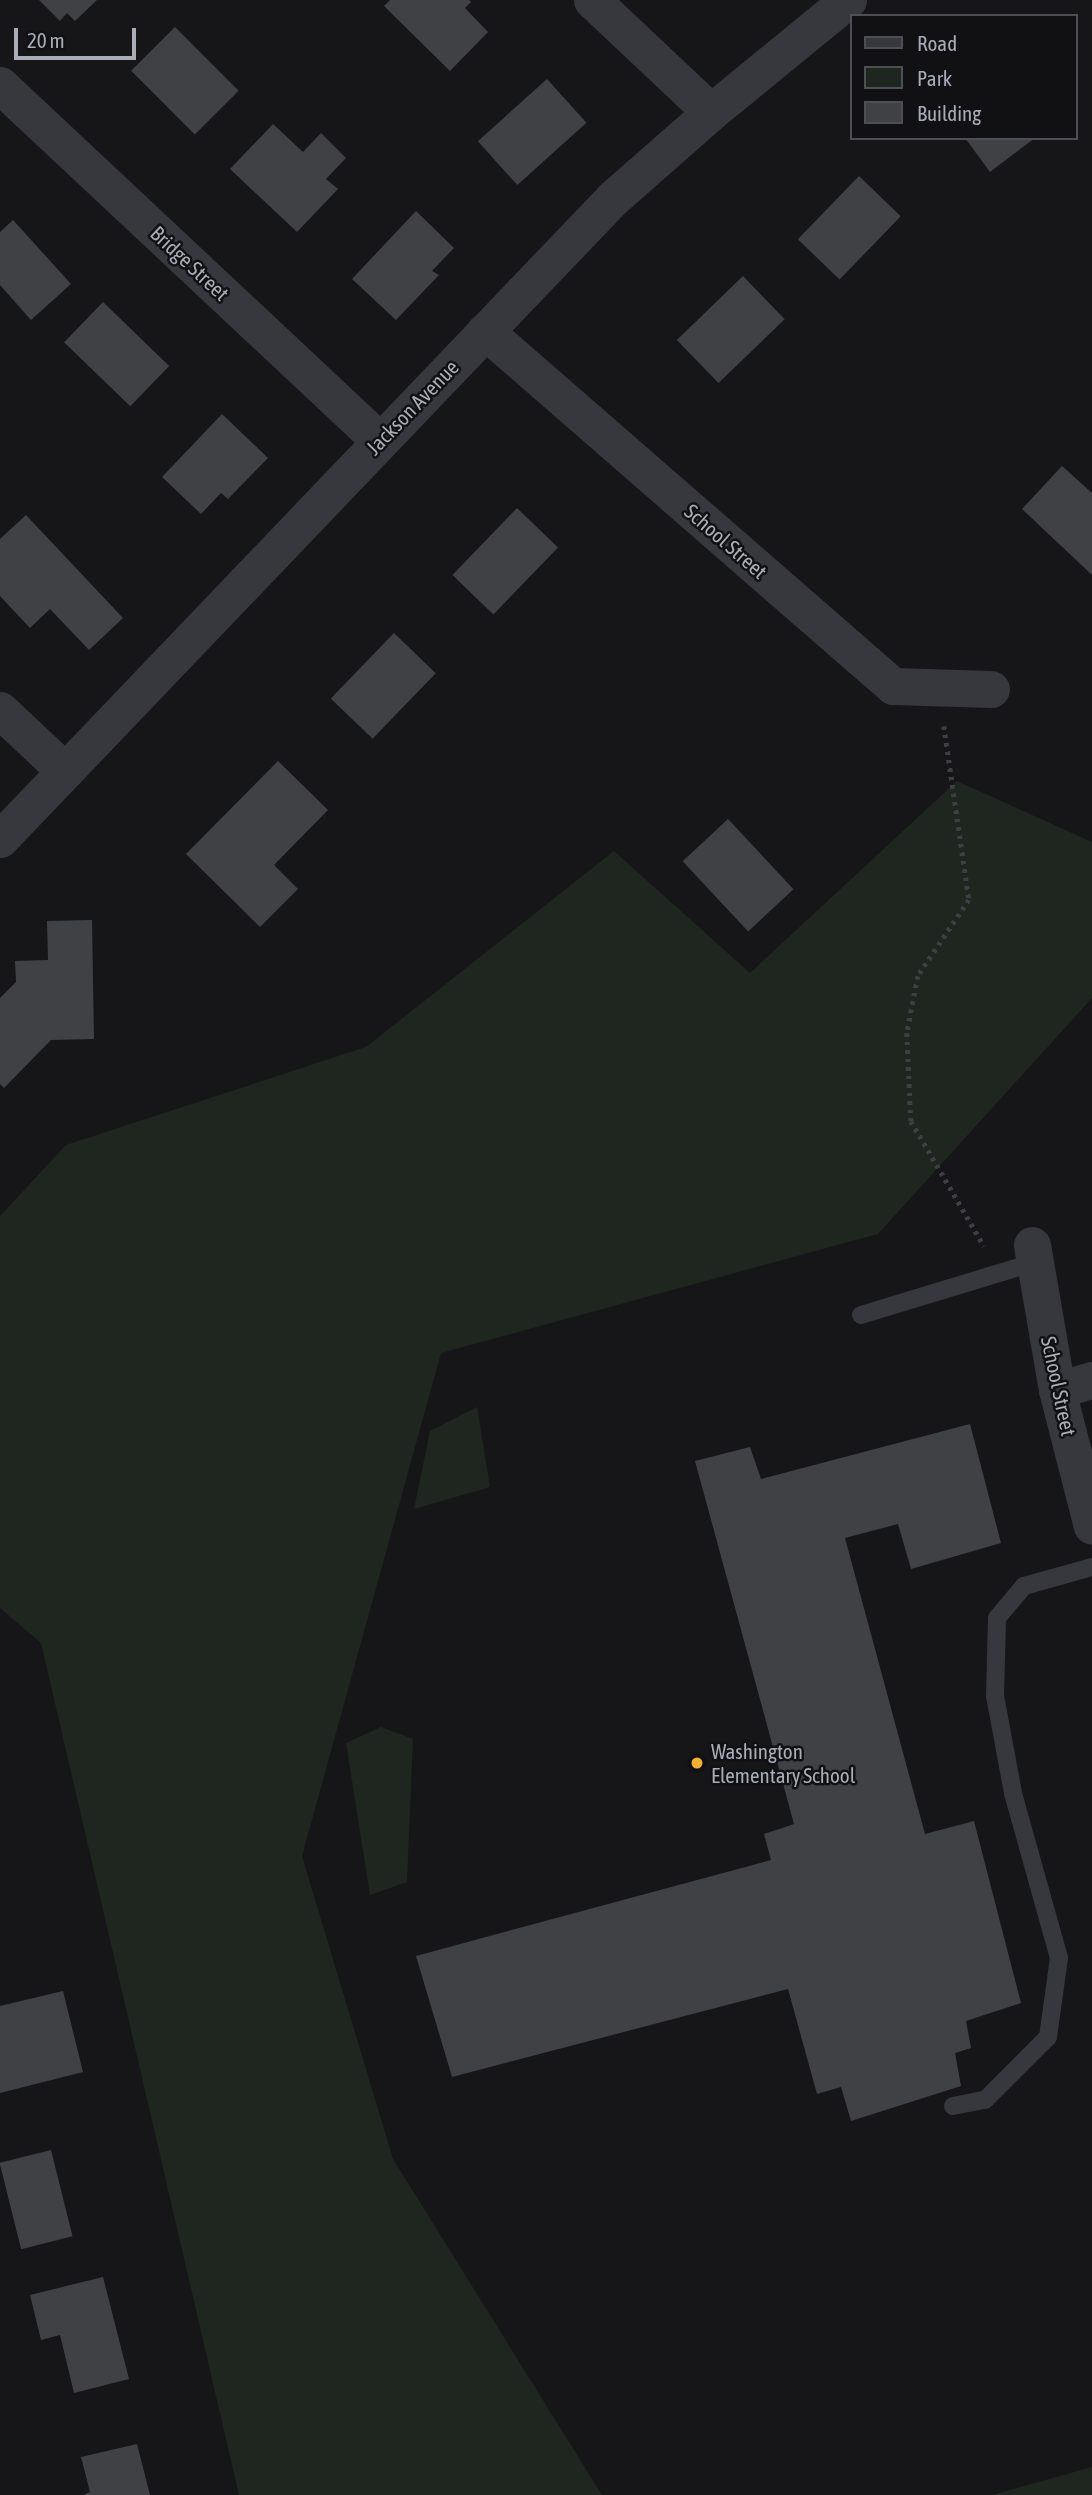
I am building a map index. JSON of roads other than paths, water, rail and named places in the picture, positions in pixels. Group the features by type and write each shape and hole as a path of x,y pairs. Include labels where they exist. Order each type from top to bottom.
{"street":[{"path":"592,0 711,112"},
{"name":"Jackson Avenue","path":"0,839 612,199 711,112 848,0"},
{"name":"Bridge Street","path":"0,85 380,441"},
{"name":"School Street","path":"485,331 893,686 991,689"},
{"path":"0,710 65,771"},
{"name":"School Street","path":"1034,1253 1057,1390 1092,1526"},
{"path":"1057,1390 1092,1380"}],"lane":[{"path":"861,1315 999,1273 1034,1253"},
{"path":"953,2106 985,2100 1048,2037 1059,1958 1013,1793 995,1696 997,1618 1024,1586 1092,1567"}],"place":[{"name":"Washington Elementary School","path":"697,1763"}]}
